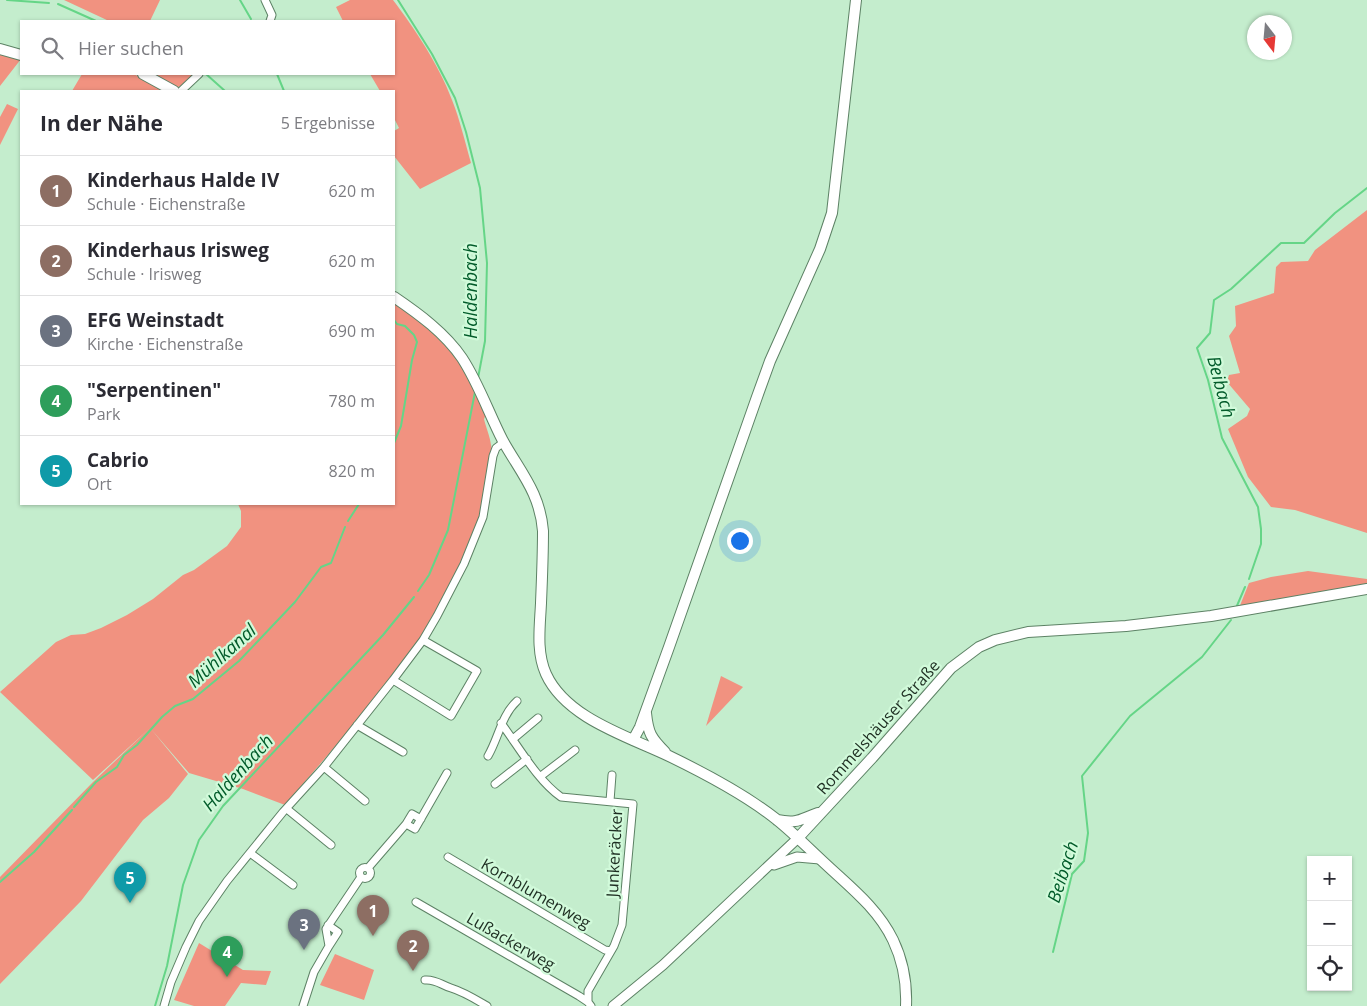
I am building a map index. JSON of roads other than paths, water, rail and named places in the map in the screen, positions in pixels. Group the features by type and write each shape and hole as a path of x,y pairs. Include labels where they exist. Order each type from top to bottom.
{"main road":[{"path":"633,740 640,727 757,397 820,249 832,213 856,0"},
{"path":"0,50 20,55"},
{"path":"145,75 172,90"},
{"path":"395,298 419,315 450,344 462,359 504,442 537,499 542,515 543,531 540,642 543,666 553,686 571,705 596,722 669,756 756,805 776,819 868,903 893,940 905,976 906,1006"},
{"name":"Rommelshäuser Straße","path":"797,839 824,811 937,682 963,658 995,640 1028,632 1141,624 1234,613 1367,589"},
{"path":"645,710 647,726 652,739 669,756"},
{"path":"776,819 788,822 800,821 824,811"}],"street":[{"path":"265,0 272,15 270,20"},
{"path":"182,90 199,75"},
{"path":"164,1006 171,982 199,921 227,881 324,767 423,640 464,564 483,517 493,456 496,448 504,442"},
{"path":"393,680 451,716 477,671 423,640"},
{"path":"488,756 494,746 501,723 517,701"},
{"path":"512,739 538,718"},
{"name":"Junkeräcker","path":"501,723 527,759 561,798 633,804 624,917 620,934 588,991 590,1004"},
{"path":"357,725 403,752"},
{"path":"541,776 575,750"},
{"path":"495,784 527,759"},
{"path":"324,767 364,801"},
{"path":"406,824 416,830 447,773"},
{"path":"610,801 612,775"},
{"path":"287,809 331,845"},
{"path":"329,946 326,929 361,877 361,869 368,868 406,824 412,814 421,819"},
{"name":"Rommelshäuser Straße","path":"612,1006 663,965 797,839"},
{"path":"250,853 293,885"},
{"name":"Kornblumenweg","path":"448,857 605,950 611,951"},
{"path":"764,870 790,858 820,859"},
{"name":"Lußackerweg","path":"416,902 590,1004"},
{"path":"303,1006 314,972 338,932 328,925"},
{"path":"425,980 432,979 450,988 460,990 487,1006"}],"waterway":[{"path":"7,0 49,3"},
{"name":"Mühlkanal","path":"240,0 251,19"},
{"name":"Haldenbach","path":"398,0 432,54 455,98 480,188 487,263 485,341 478,378"},
{"path":"58,4 94,20"},
{"path":"207,75 224,90"},
{"name":"Mühlkanal","path":"277,75 284,90"},
{"name":"Beibach","path":"1249,579 1261,544 1258,507 1222,438 1208,380 1197,348 1210,333 1214,300 1231,289 1281,243 1304,243 1335,213 1367,188"},
{"name":"Mühlkanal","path":"395,321 397,324 405,326 414,335 417,342 412,360 401,426 395,441"},
{"name":"Haldenbach","path":"418,591 429,575 448,530 475,392"},
{"name":"Mühlkanal","path":"348,521 358,505"},
{"name":"Mühlkanal","path":"74,807 96,782 117,767 124,755 137,745 162,717 175,706 193,699 239,661 295,602 321,567 331,563 345,527"},
{"name":"Beibach","path":"1236,608 1245,587"},
{"name":"Haldenbach","path":"155,1006 167,966 183,885 199,840 223,806 383,635 414,597"},
{"name":"Beibach","path":"1053,952 1072,874 1084,861 1088,833 1082,776 1130,716 1202,657 1231,620"},
{"name":"Mühlkanal","path":"0,882 34,852 72,810"}],"place":[{"name":"Cabrio","path":"130,903"},
{"name":"Kinderhaus Halde IV","path":"373,936"},
{"name":"EFG Weinstadt","path":"304,950"},
{"name":"Kinderhaus Irisweg","path":"413,971"},
{"name":"\"Serpentinen\"","path":"227,977"}]}
